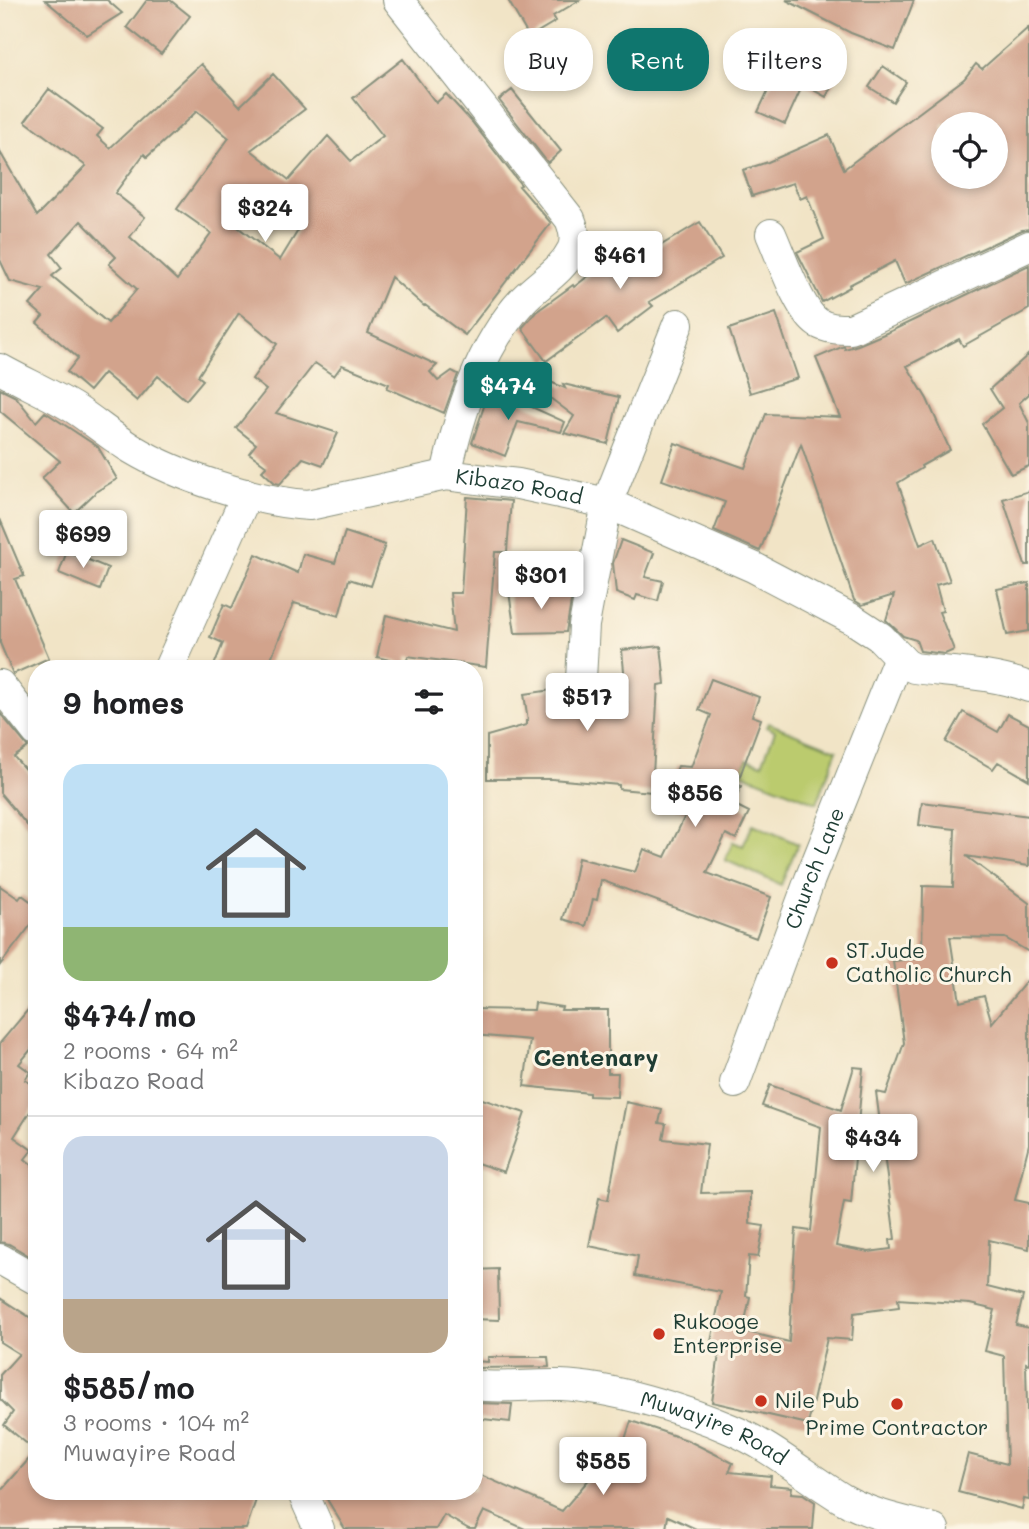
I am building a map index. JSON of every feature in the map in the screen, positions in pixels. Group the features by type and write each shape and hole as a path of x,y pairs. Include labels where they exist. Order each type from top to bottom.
{"street":[{"path":"398,0 570,219 574,230 574,247 562,265 522,301 482,361 454,436 446,475"},
{"path":"771,234 806,311 819,323 840,329 851,329 1029,246"},
{"path":"581,679 584,625 607,503 678,324"},
{"name":"Kibazo Road","path":"0,369 74,409 143,455 173,470 247,494 309,505 446,475 518,484 607,503 752,567 855,620 914,668 971,672 1029,687"},
{"path":"173,660 247,494"},
{"name":"Church Lane","path":"735,1083 810,879 899,657"},
{"path":"0,685 28,721"},
{"path":"0,1259 28,1275"},
{"name":"Muwayire Road","path":"483,1385 561,1385 624,1395 671,1408 730,1429 760,1444 845,1500 862,1508 934,1529"},
{"path":"306,1500 319,1529"}],"green space":[{"path":"768,723 837,750 817,803 741,773 747,759 762,764 775,731 766,727"},
{"path":"753,824 798,844 781,885 725,860 733,842 743,846"}],"building":[{"path":"45,0 107,0 122,13 87,35"},
{"path":"147,0 170,0 190,16 161,54 127,27"},
{"path":"508,0 580,0 553,16 556,21 544,28 524,28"},
{"path":"786,0 914,0 895,50 851,33 847,28 841,28"},
{"path":"1029,27 1029,229 905,284 895,261 822,302 797,252 824,239 807,196 800,199 793,183 752,196 743,170 829,135 844,169 964,79 976,64 982,69"},
{"path":"403,59 436,103 446,94 472,122 521,185 519,186 551,223 465,335 424,306 391,277 368,333 437,365 430,372 438,381 452,371 458,374 444,413 387,388 389,384 342,365 334,376 315,363 276,413 338,433 323,465 303,458 280,484 275,483 262,471 267,466 249,453 256,444 236,428 266,390 252,379 277,344 239,313 198,376 203,380 186,400 158,376 137,401 104,373 89,391 67,372 78,358 37,323 43,316 30,305 43,290 10,281 0,260 0,152 37,216 86,166 25,121 49,89 103,129 97,136 110,148 201,64 240,106 273,74 305,109 251,150 289,180 328,136 351,161 383,136 353,98","holes":["197,111 229,138 177,209 211,233 177,280 130,237 145,217 115,193 144,154 147,157","260,190 302,224 280,260 234,224","81,221 116,257 109,264 137,289 108,323 52,276 62,268 51,254"]},
{"path":"883,66 906,82 893,102 869,87"},
{"path":"513,91 561,151 548,163 499,100"},
{"path":"768,91 800,91 785,124 758,112"},
{"path":"815,91 829,91 826,97"},
{"path":"700,222 722,258 649,302 653,306 617,333 606,318 546,361 522,328 536,312 614,256 623,268"},
{"path":"1029,265 1029,309 963,346 959,339 907,366 927,399 950,450 898,483 920,545 935,538 950,581 936,585 943,611 939,612 954,650 945,654 920,651 916,640 903,636 886,620 894,595 862,605 854,600 801,444 760,551 714,531 725,502 662,480 675,443 745,468 766,414 840,417 816,358 891,331"},
{"path":"776,313 798,378 750,393 729,329"},
{"path":"1029,354 1029,394 1019,403 1029,423 1029,466 1011,474 982,424 1002,408 990,389"},
{"path":"528,373 565,388 563,384 619,397 608,444 564,433 574,416 525,379"},
{"path":"490,388 565,422 561,432 518,422 505,456 472,443"},
{"path":"0,389 16,397 36,422 45,412 98,447 117,479 97,491 74,513 42,478 60,461 0,411"},
{"path":"1029,491 1029,565 1025,565 1003,499"},
{"path":"467,497 511,501 507,552 495,552 486,667 483,667 483,660 436,660 408,656 407,660 389,660 377,657 386,615 454,632 450,593 461,593"},
{"path":"0,519 24,576 15,579 49,658 28,660 28,667 13,674 0,643"},
{"path":"345,532 385,545 371,586 349,579 339,616 294,603 270,660 216,660 223,643 210,637 224,604 232,608 256,554 298,573 303,554 335,563"},
{"path":"621,540 654,553 645,577 663,581 658,601 637,595 635,600 616,593 613,563"},
{"path":"67,551 108,568 100,590 59,573"},
{"path":"1029,583 1029,631 1007,635 997,589"},
{"path":"573,590 566,632 515,633 509,592"},
{"path":"661,646 665,684 658,685 652,792 619,789 619,785 552,779 487,779 487,736 526,725 528,721 524,694 566,688 574,698 627,702 622,650"},
{"path":"711,679 759,697 752,716 761,719 737,784 741,786 733,804 749,812 736,839 726,834 707,873 771,897 756,938 601,880 597,900 593,899 586,926 563,919 578,858 635,872 644,849 665,857 687,812 662,808 678,766 691,767 711,715 699,710"},
{"path":"963,712 998,732 1008,714 1029,725 1029,780 998,762 993,769 946,742"},
{"path":"0,713 28,747 14,757 28,773 28,826 0,793"},
{"path":"922,802 1029,816 1029,866 966,856 1029,903 1029,952 1005,938 950,937 960,1002 984,996 992,1023 1029,978 1029,1144 1015,1200 1029,1203 1029,1249 989,1240 987,1287 1023,1296 1016,1325 1029,1328 1029,1364 1026,1363 1029,1500 1024,1499 1022,1509 958,1492 968,1454 1007,1464 1004,1356 985,1351 995,1310 970,1304 898,1299 899,1307 854,1313 852,1340 827,1338 808,1424 712,1402 719,1354 709,1352 721,1292 635,1276 638,1256 589,1246 599,1198 608,1200 626,1102 662,1110 659,1123 666,1124 663,1139 707,1144 701,1193 750,1192 750,1224 764,1226 758,1257 749,1256 746,1296 750,1297 743,1331 789,1342 796,1229 811,1231 821,1127 762,1106 770,1085 841,1110 854,1067 863,1068 851,1203 844,1202 836,1246 869,1252 891,1249 890,1240 895,1239 876,1092 886,1094 904,1043 893,961 922,958 923,886 953,887 955,829 919,825"},
{"path":"0,886 19,899 22,895 28,899 28,929 0,965"},
{"path":"535,1003 562,1007 561,1010 608,1010 608,1073 618,1073 617,1097 589,1096 589,1093 524,1086 530,1040 483,1036 483,1009 534,1010"},
{"path":"28,1010 28,1053 19,1064 28,1071 25,1080 28,1082 28,1115 14,1137 28,1147 25,1159 28,1162 28,1255 0,1242 0,1043"},
{"path":"483,1099 525,1113 504,1172 483,1165"},
{"path":"498,1269 499,1320 483,1319 483,1270"},
{"path":"0,1298 28,1316 28,1444 4,1425 13,1412 0,1399 0,1375 19,1354 0,1342"},
{"path":"488,1357 548,1357 549,1367 483,1368 483,1362 488,1362"},
{"path":"483,1403 512,1404 510,1422 483,1419"},
{"path":"631,1421 687,1440 733,1463 729,1472 771,1476 770,1485 792,1487 791,1493 803,1494 815,1502 813,1529 696,1529 668,1516 666,1529 525,1529 484,1511 475,1529 469,1529 444,1515 436,1529 345,1529 327,1500 483,1500 483,1476 562,1511 597,1470 611,1482"},
{"path":"28,1460 28,1500 256,1500 246,1529 0,1529 0,1492"}],"place":[{"name":"ST.Jude Catholic Church","path":"832,963"},
{"name":"Rukooge Enterprise","path":"659,1334"},
{"name":"Nile Pub","path":"761,1401"},
{"name":"Prime Contractor","path":"897,1404"}],"district":[{"name":"Centenary","path":"596,1058"}]}
